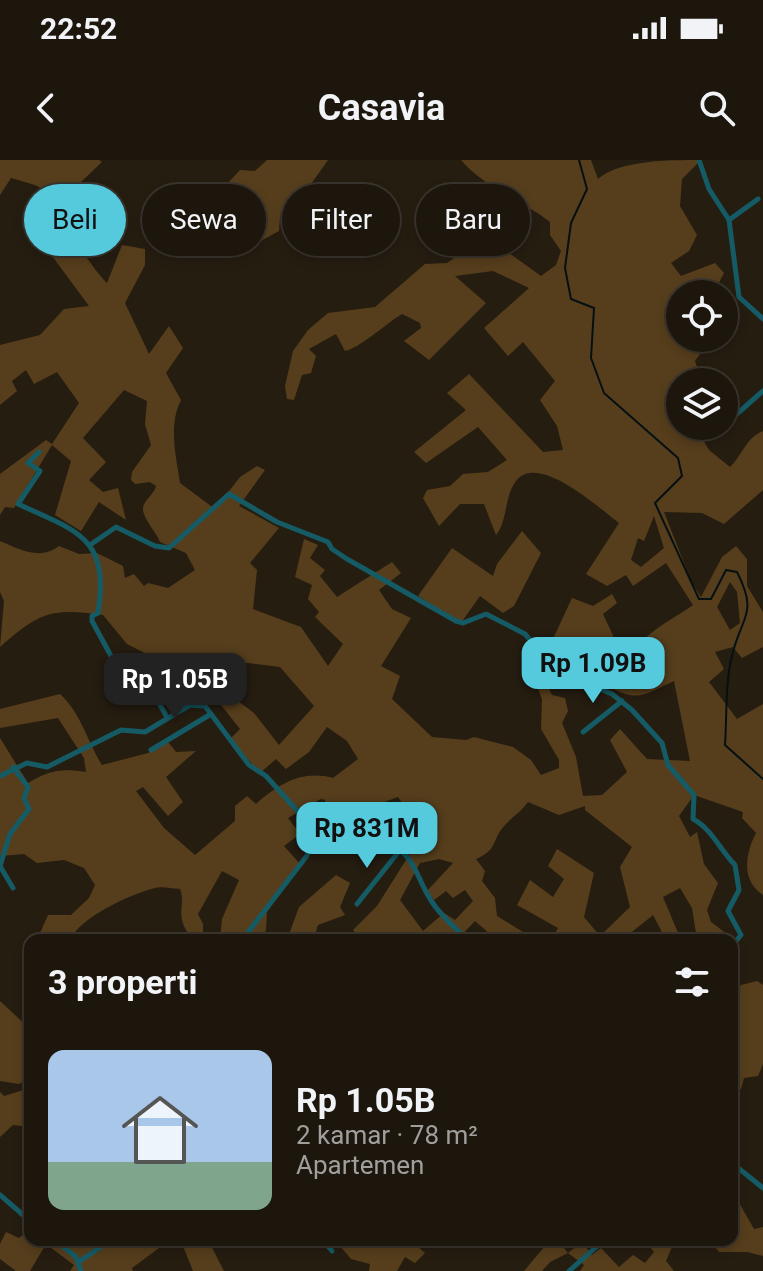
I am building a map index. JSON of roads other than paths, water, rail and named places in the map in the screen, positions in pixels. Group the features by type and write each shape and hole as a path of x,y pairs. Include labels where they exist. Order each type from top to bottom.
{"street":[{"path":"699,160 709,189 729,220 737,292 744,304 763,319"},
{"path":"729,220 758,199"},
{"path":"738,413 763,391"},
{"path":"39,452 28,463 40,471 18,504 82,534 90,545 98,568 101,593 98,613 92,616 92,621 111,656 121,659 149,686 167,717"},
{"path":"90,545 116,527 155,546 169,548 229,494 277,522 328,542 347,559 456,621 463,623 482,613 525,634 544,656 622,701 662,743 668,765 694,795 693,819 708,828 724,857 735,865 739,890 728,911 741,935 738,939"},
{"path":"583,732 622,701"},
{"path":"0,776 13,767 27,763 47,767 121,730 145,732 167,717 199,704 211,714 249,765 266,776 319,835 345,845 381,841 400,850 416,867 419,882 433,904 462,934"},
{"path":"151,750 211,714"},
{"path":"13,767 28,787 24,798 29,809 10,834 0,866 13,888"},
{"path":"249,934 319,835"},
{"path":"357,904 400,850"},
{"path":"738,1168 763,1188"},
{"path":"0,1195 24,1216"},
{"path":"62,1246 80,1261 81,1271"},
{"path":"80,1261 102,1246"},
{"path":"328,1246 332,1251"},
{"path":"569,1271 597,1246"}],"waterway":[{"path":"579,160 587,189 571,223 565,268 571,299 594,308 591,358 604,393 678,458 682,476 655,503 699,599 711,599 726,570 737,572 743,586 747,607 730,666 725,745 763,779"}]}
